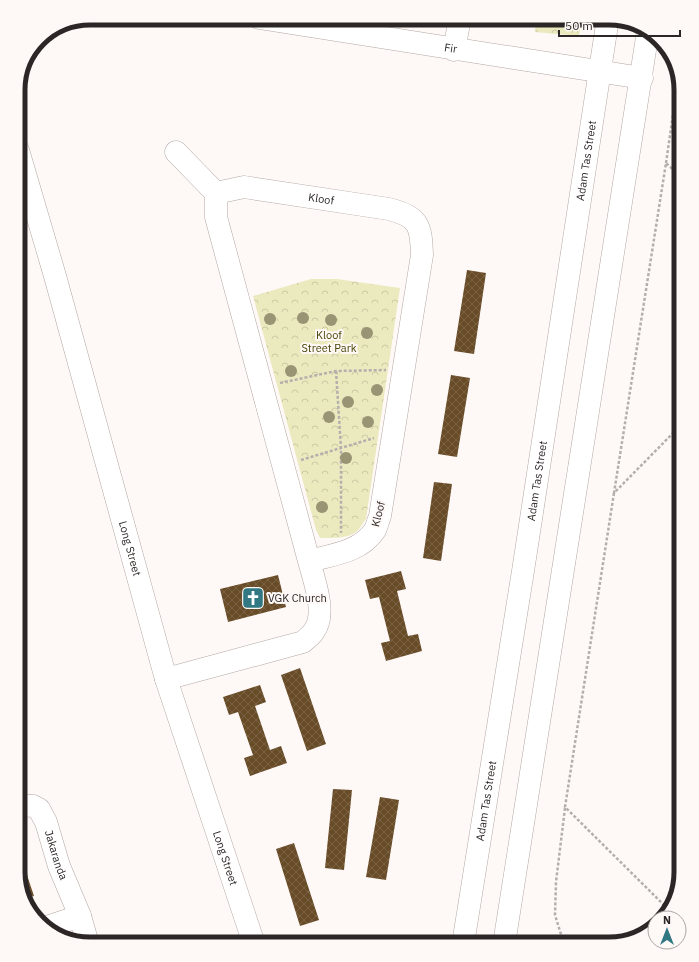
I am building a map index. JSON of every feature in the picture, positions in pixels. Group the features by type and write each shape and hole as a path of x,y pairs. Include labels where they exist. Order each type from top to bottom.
{"street":[{"name":"Fir","path":"302,25 454,50 642,78"},
{"path":"454,50 459,25"},
{"name":"Adam Tas Street","path":"464,937 523,571 607,25"},
{"path":"505,937 642,78 647,37"},
{"path":"166,680 303,642 314,631 320,620 316,583 236,297 216,217 216,192 176,152"},
{"name":"Kloof","path":"216,192 244,187 389,209 402,212 410,217 419,226 422,236 422,255 380,516 376,529 370,537 359,546 309,561"},
{"name":"Long Street","path":"25,196 58,283 166,680 252,937"},
{"name":"Jakaranda","path":"25,806 33,806 39,809 46,822 59,866 80,916 86,937"},
{"path":"53,925 80,916"}],"path":[{"path":"562,937 555,915 556,882 565,807 674,108"},
{"path":"666,163 674,171"},
{"path":"262,387 336,371 380,370 403,373"},
{"path":"336,371 341,448 342,542 344,551"},
{"path":"614,493 674,432"},
{"path":"284,468 302,460 373,438 392,438"},
{"path":"565,807 665,906"}],"green space":[{"path":"536,25 581,25 579,36 535,32"},
{"name":"Kloof Street Park","path":"311,279 337,279 400,288 366,519 356,532 348,536 338,538 320,538 316,530 253,296"}],"building":[{"path":"467,270 486,273 474,354 454,351"},
{"path":"451,375 470,378 457,457 438,454"},
{"path":"434,482 452,484 441,561 423,558"},
{"path":"401,571 406,589 397,591 408,636 418,634 422,651 386,661 381,643 390,641 379,597 370,599 365,580"},
{"name":"VGK Church","path":"278,575 286,607 228,622 220,589"},
{"path":"300,668 326,744 307,751 281,675"},
{"path":"260,685 266,702 255,706 270,750 281,746 287,763 250,776 244,758 253,755 238,712 229,715 223,697"},
{"path":"333,789 352,790 344,870 325,868"},
{"path":"380,797 399,800 386,880 366,877"},
{"path":"294,843 319,920 300,926 276,849"},
{"path":"25,875 27,875 34,896 30,897 27,889"},
{"path":"354,935 367,937 354,937"}],"place":[{"name":"VGK Church","path":"253,598"}]}
